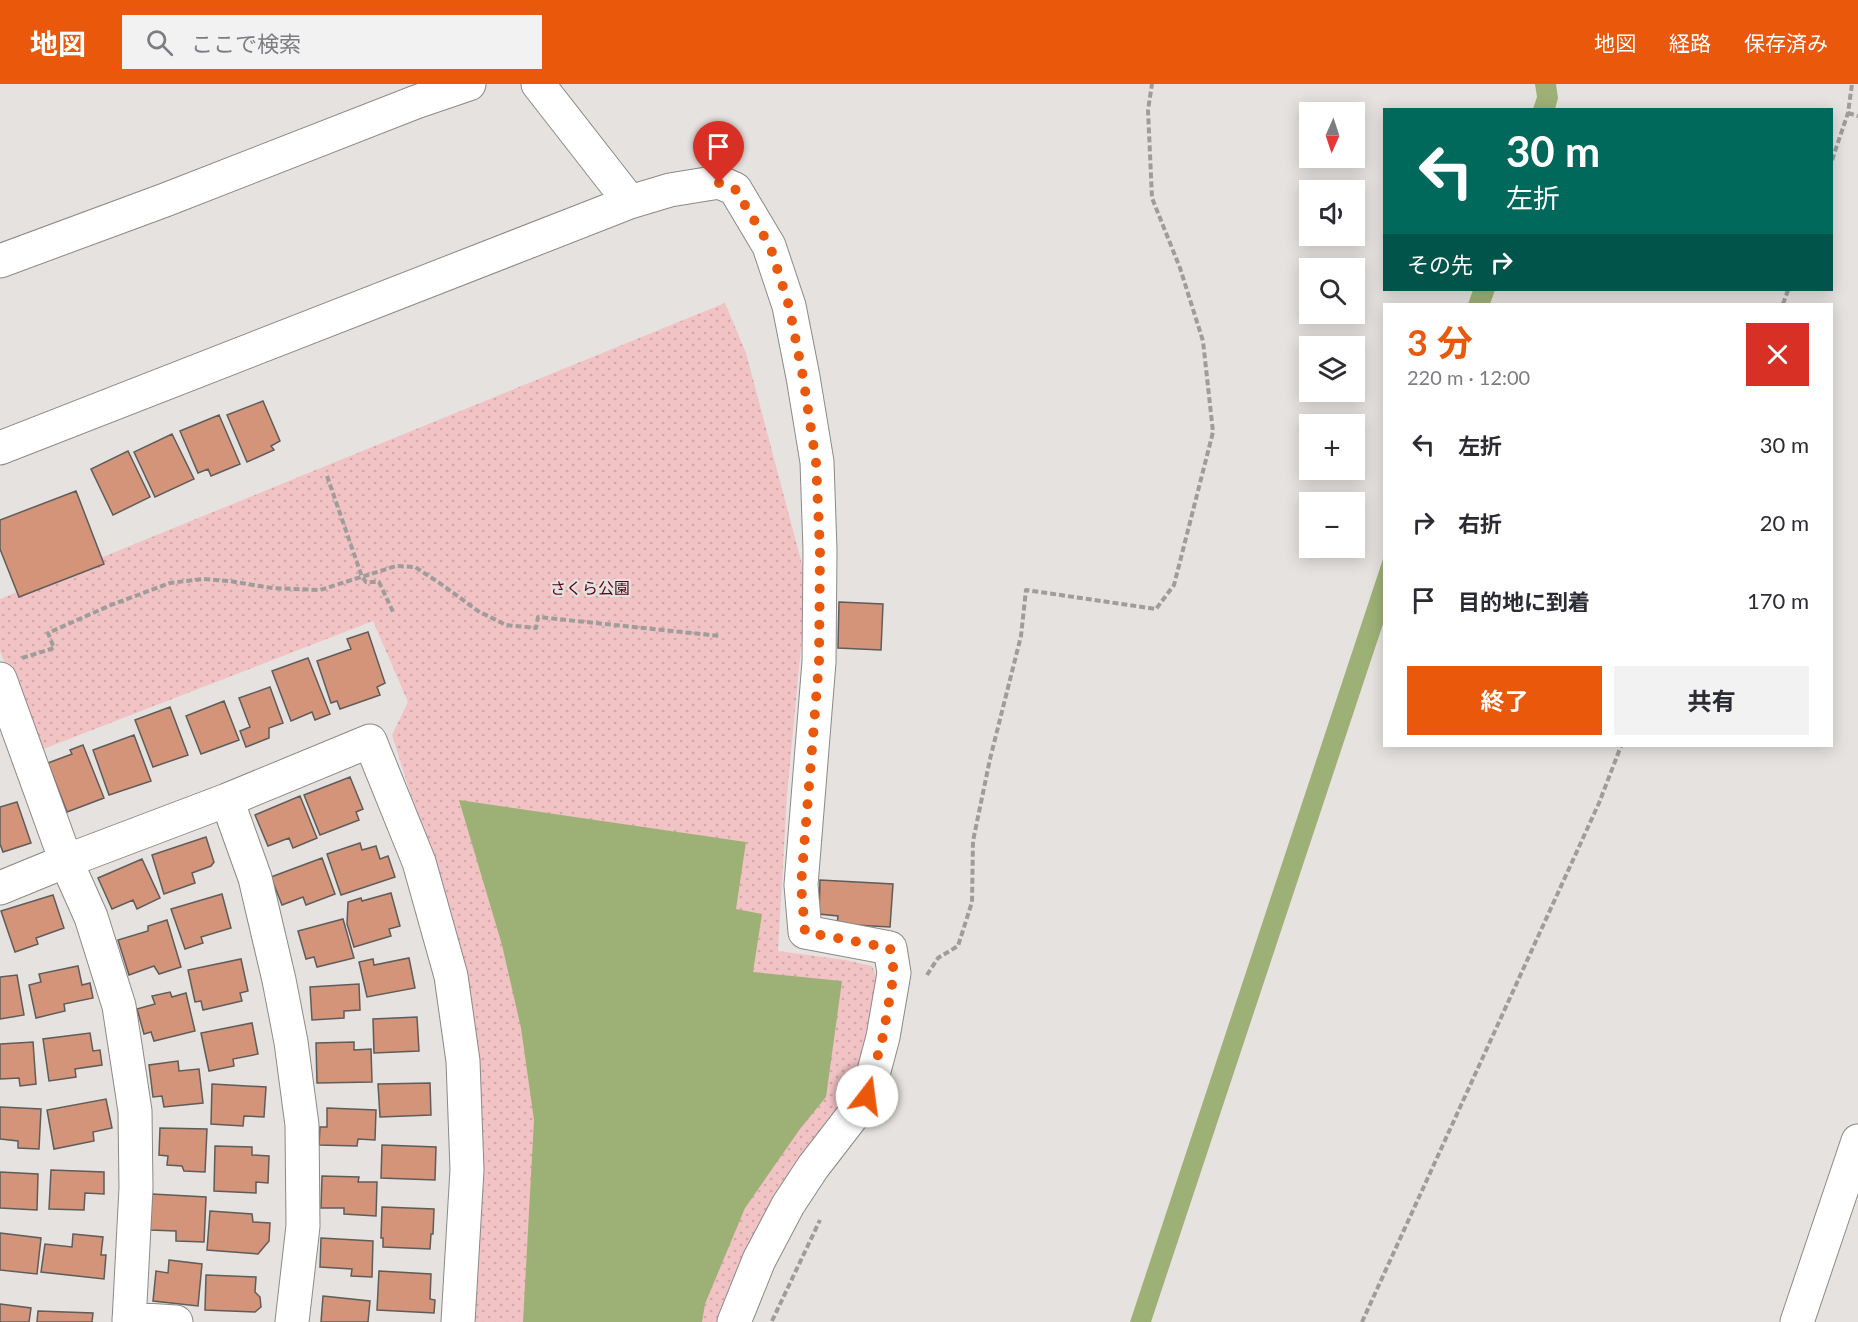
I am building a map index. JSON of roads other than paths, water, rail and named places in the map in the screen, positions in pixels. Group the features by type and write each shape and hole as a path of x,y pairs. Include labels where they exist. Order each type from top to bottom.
{"street":[{"path":"0,261 416,102 469,84"},
{"path":"538,84 630,202"},
{"path":"0,448 630,202 670,190 719,183 735,189 770,246 789,306 803,377 817,473 820,550 819,662 801,885 805,932 890,948 910,975 883,1036 867,1096 813,1167 788,1205 759,1260 734,1322"},
{"path":"11,669 66,861 91,917 119,1006 135,1111 136,1188 129,1320 176,1322"},
{"path":"0,888 227,800 370,741 419,862 451,976 463,1061 467,1170 458,1322"},
{"path":"227,800 255,878 279,980 291,1042 301,1115 303,1226 292,1322"},
{"path":"1797,1322 1858,1141"}],"park label":[{"name":"さくら公園","path":"590,588"}]}
